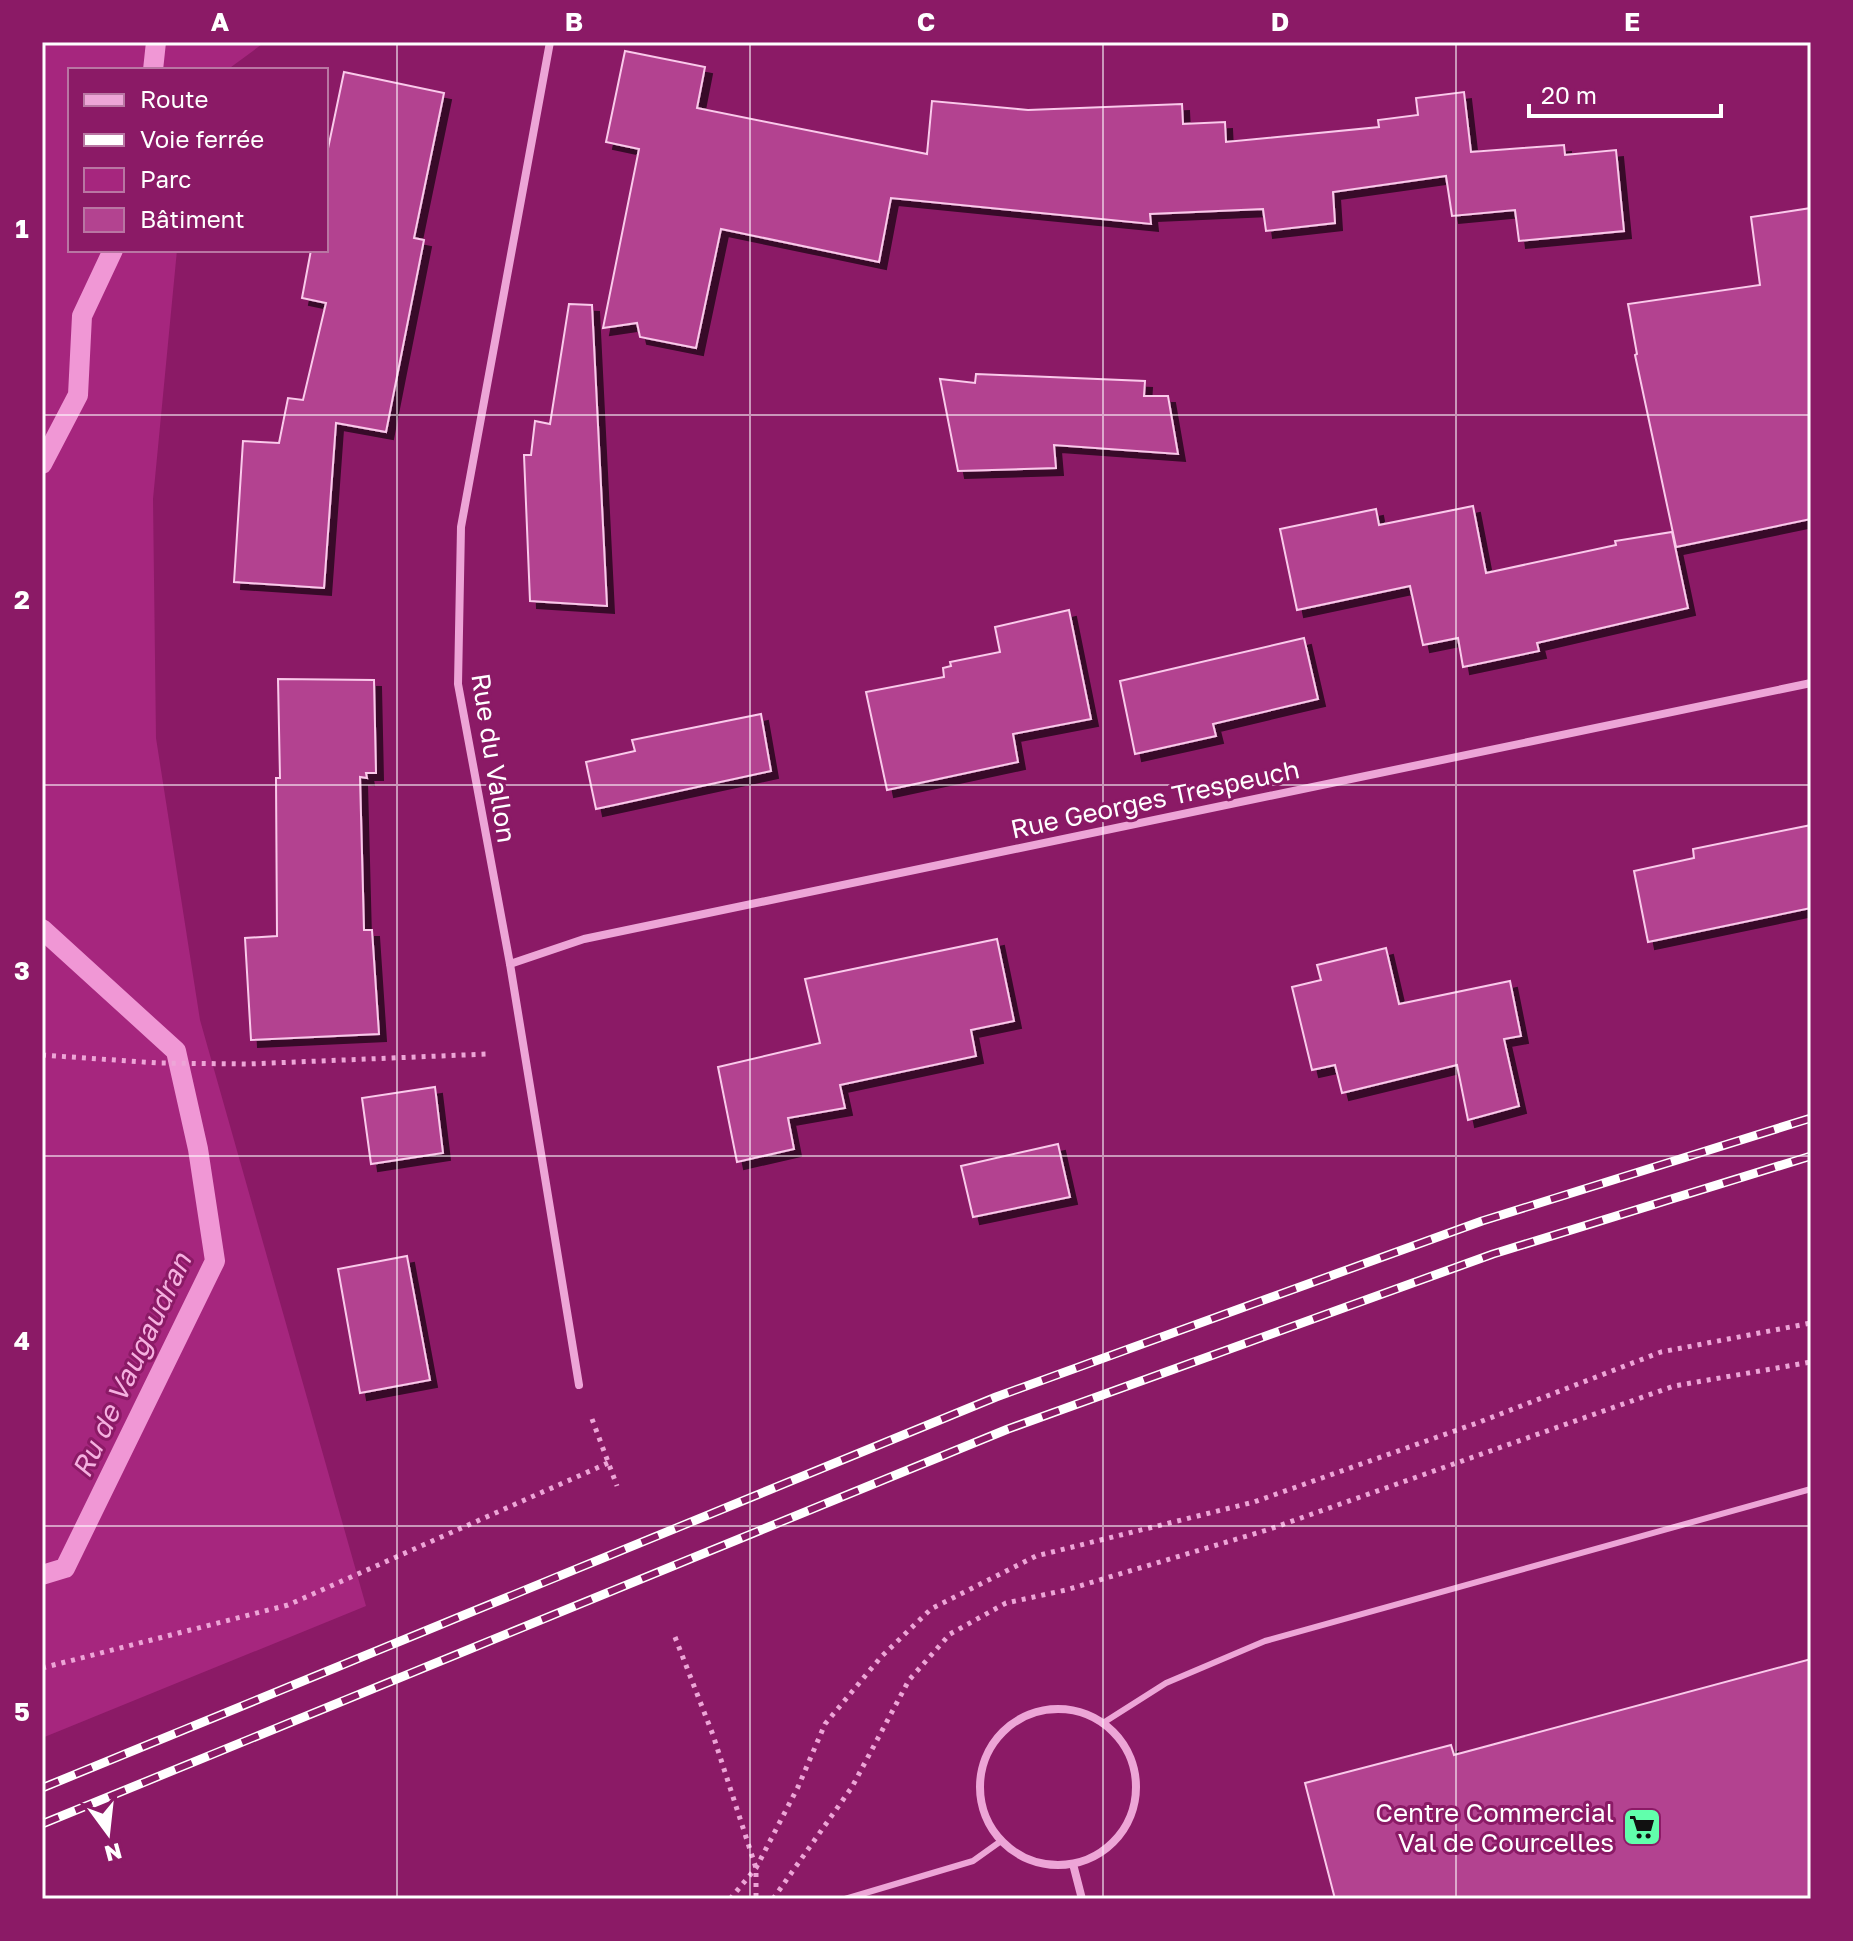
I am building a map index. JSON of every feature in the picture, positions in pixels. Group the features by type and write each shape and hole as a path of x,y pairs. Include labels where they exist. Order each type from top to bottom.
{"street":[{"name":"Rue du Vallon","path":"550,42 461,527 458,684 510,964 579,1385"},
{"name":"Rue Georges Trespeuch","path":"510,964 600,936 1811,683"},
{"path":"1055,1708 1080,1712 1103,1723 1120,1739 1131,1759 1136,1781 1134,1803 1126,1824 1112,1842 1094,1856 1073,1864 1047,1864 1022,1856 1001,1841 986,1820 979,1795 981,1769 991,1746 1008,1727 1030,1714 1055,1708"},
{"path":"1073,1864 1082,1899"}],"lane":[{"path":"1103,1723 1166,1683 1265,1641 1811,1489"},
{"path":"845,1899 973,1861 1001,1841"}],"path":[{"path":"42,1055 158,1063 247,1064 523,1053"},
{"path":"730,1899 756,1868 798,1787 825,1724 881,1657 931,1609 1036,1556 1254,1502 1477,1423 1661,1352 1811,1323"},
{"path":"773,1899 852,1787 909,1680 950,1634 1006,1603 1123,1574 1267,1530 1674,1386 1811,1362"},
{"path":"579,1385 617,1486"},
{"path":"42,1668 288,1605 608,1463"},
{"path":"675,1637 713,1735 756,1868 756,1899"}],"green space":[{"path":"42,42 265,42 230,68 68,68 68,252 177,252 153,499 156,738 200,1020 366,1606 42,1738"}],"building":[{"path":"625,51 705,67 697,108 927,154 932,101 1028,110 1182,104 1183,124 1225,122 1226,142 1379,127 1378,120 1418,115 1416,98 1464,92 1471,152 1564,145 1565,155 1616,150 1624,231 1519,241 1515,210 1452,216 1446,176 1333,192 1335,223 1266,231 1263,209 1150,214 1151,224 891,198 879,262 721,229 696,348 640,337 637,323 603,328 639,149 606,142"},
{"path":"344,72 444,93 414,238 424,240 386,432 336,423 324,588 234,582 243,441 279,443 288,398 303,400 326,303 302,298 311,252 328,252 328,148"},
{"path":"1811,208 1811,519 1676,547 1635,355 1628,304 1760,285 1751,217"},
{"path":"569,304 592,305 607,606 530,601 524,455 531,455 535,421 550,424"},
{"path":"976,374 1145,381 1144,396 1168,396 1178,454 1054,445 1056,468 958,471 940,379 975,383"},
{"path":"1473,506 1486,573 1616,545 1615,541 1672,532 1688,608 1537,643 1539,651 1463,667 1458,638 1423,645 1410,586 1297,610 1280,529 1376,509 1379,525"},
{"path":"1069,610 1091,719 1013,734 1018,762 887,790 866,692 944,677 943,668 951,666 950,662 1000,652 995,627"},
{"path":"1304,638 1318,699 1213,724 1216,736 1135,754 1120,681"},
{"path":"278,679 374,680 376,773 366,773 367,778 360,777 364,930 372,930 379,1034 251,1040 245,938 277,936"},
{"path":"761,714 771,771 596,809 586,762 635,751 632,740"},
{"path":"1811,825 1811,908 1648,942 1634,871 1694,858 1693,849"},
{"path":"997,939 1014,1021 971,1030 976,1056 840,1085 845,1108 788,1118 794,1149 737,1162 718,1067 820,1043 805,979"},
{"path":"1386,948 1399,1004 1510,981 1521,1036 1504,1039 1519,1106 1468,1120 1457,1065 1342,1093 1335,1065 1312,1070 1292,987 1321,980 1317,965"},
{"path":"435,1087 443,1153 371,1164 362,1098"},
{"path":"1058,1144 1070,1197 973,1217 961,1166"},
{"path":"407,1256 430,1380 360,1393 338,1269"},
{"name":"Centre Commercial Val de Courcelles","path":"1811,1659 1811,1899 1335,1899 1305,1783 1451,1745 1454,1755"}],"waterway":[{"name":"Ru de Vaugaudran","path":"153,68 156,42"},
{"name":"Ru de Vaugaudran","path":"42,464 78,395 82,316 112,252"},
{"name":"Ru de Vaugaudran","path":"42,929 176,1051 198,1149 215,1261 65,1568 42,1575"}],"railway":[{"path":"42,1788 996,1397 1482,1221 1811,1118"},
{"path":"42,1824 1008,1429 1493,1254 1811,1156"}],"place":[{"name":"Centre Commercial Val de Courcelles","path":"1642,1827"}]}
